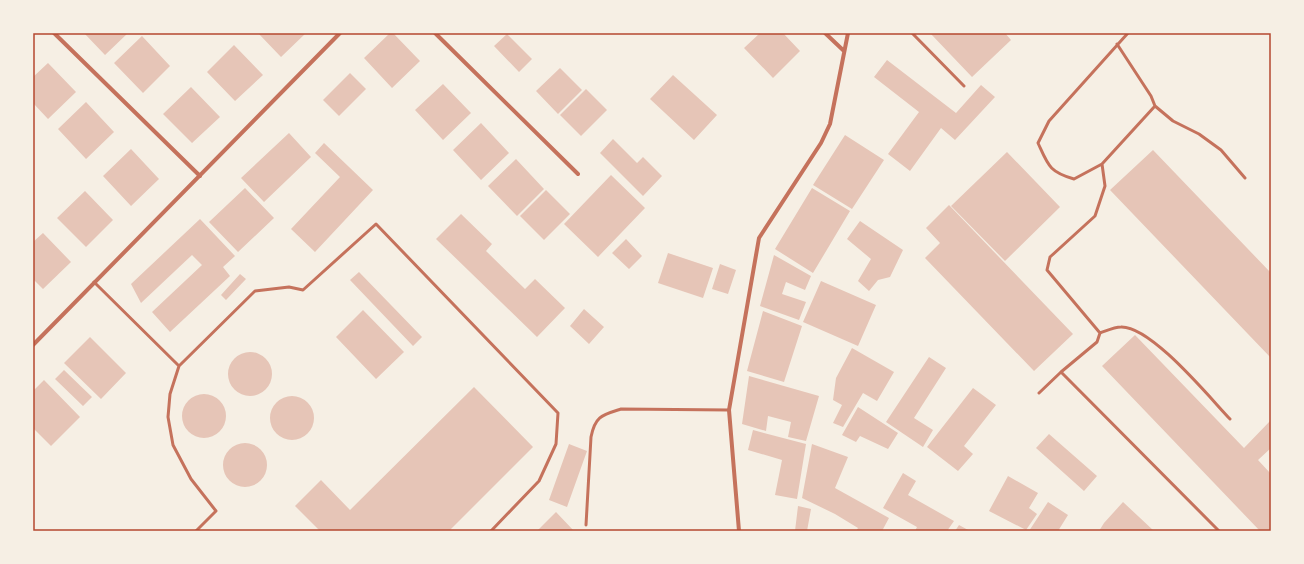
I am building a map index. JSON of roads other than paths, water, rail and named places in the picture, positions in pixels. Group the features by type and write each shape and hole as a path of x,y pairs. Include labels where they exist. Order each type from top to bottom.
{"street":[{"path":"54,33 200,176"},
{"path":"33,345 340,33"},
{"path":"435,33 578,174"},
{"path":"825,33 844,51"},
{"path":"739,531 729,410 760,238 821,143 830,124 848,33"}],"lane":[{"path":"912,33 964,86"},
{"path":"1128,33 1049,121 1038,143 1048,164 1057,174 1074,179 1102,164 1155,106"},
{"path":"1117,44 1151,96 1155,106 1173,121 1199,134 1221,150 1245,178"},
{"path":"1100,333 1047,270 1050,257 1095,216 1105,186 1102,164"},
{"path":"196,531 216,511 191,479 173,445 168,417 170,394 179,366 255,291 289,287 303,290 376,224 558,413 556,444 539,481 491,531"},
{"path":"94,282 179,366"},
{"path":"1100,333 1121,327 1138,331 1169,355 1230,419"},
{"path":"1039,393 1061,372 1097,342 1100,333"},
{"path":"1061,372 1219,531"},
{"path":"586,525 593,424 604,414 621,410 729,410"}]}
